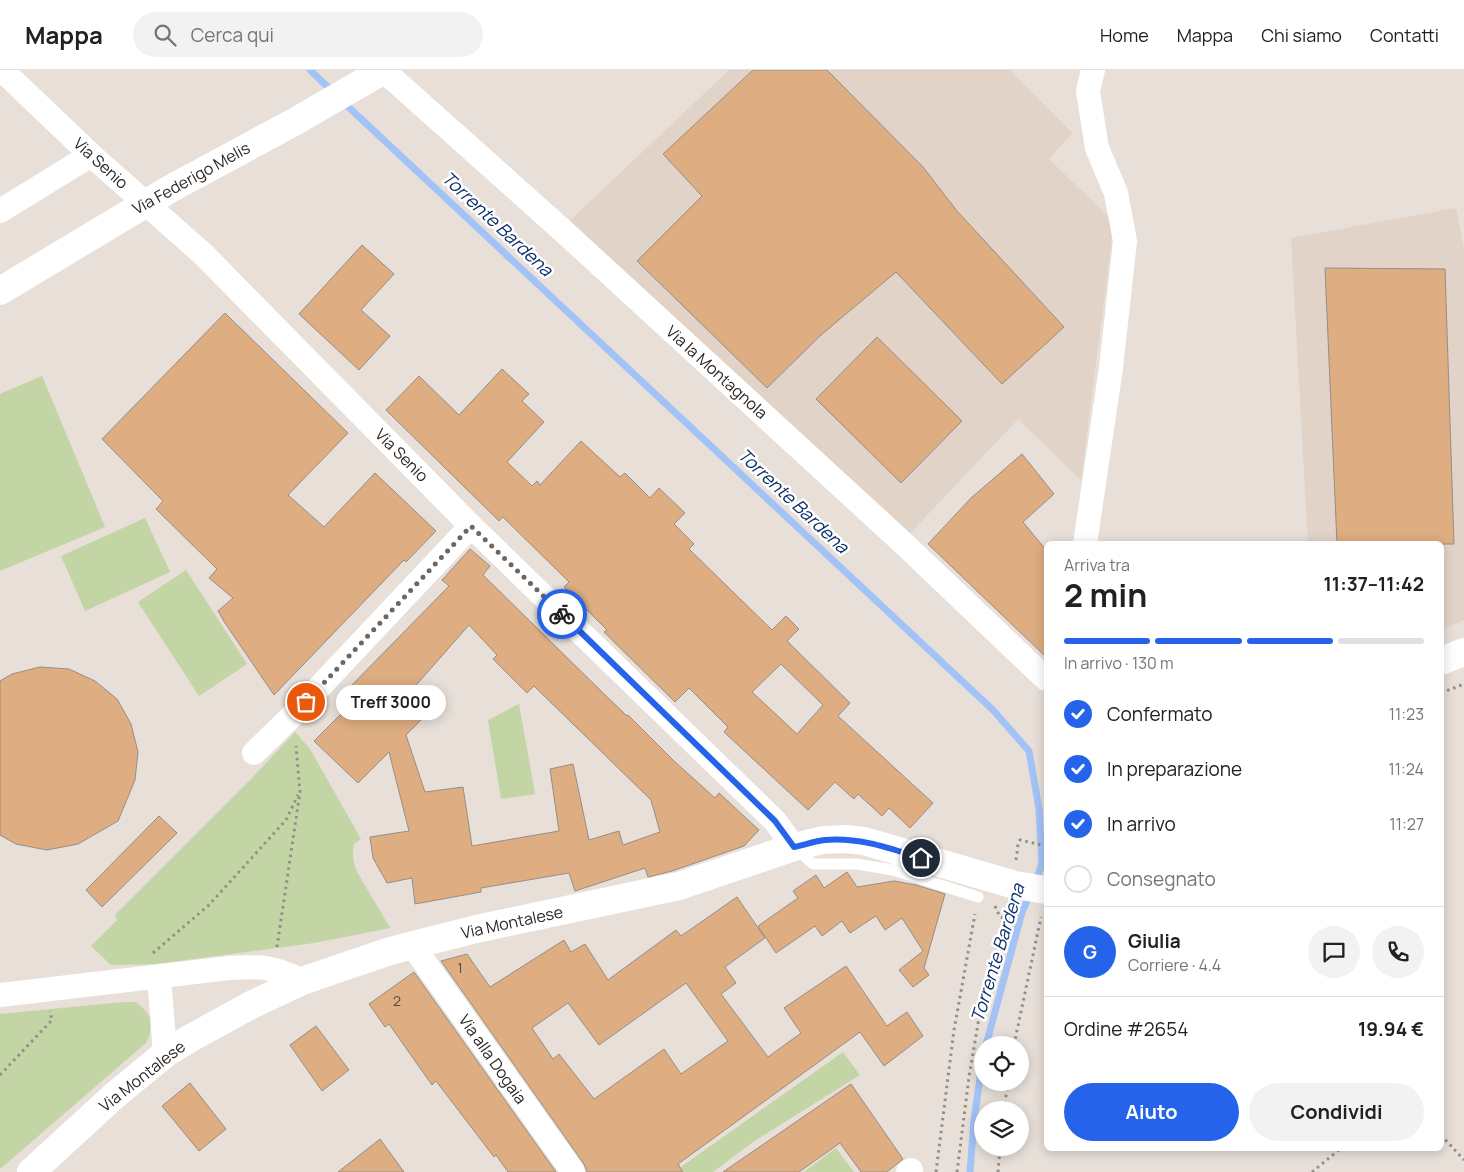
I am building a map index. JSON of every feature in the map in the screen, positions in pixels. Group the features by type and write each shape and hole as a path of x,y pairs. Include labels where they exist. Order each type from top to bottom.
{"street":[{"name":"Via Senio","path":"2,70 91,155 203,254 471,526 775,821 794,847"},
{"name":"Via Federigo Melis","path":"0,291 170,189 384,70"},
{"name":"Via la Montagnola","path":"384,70 895,535 1044,677"},
{"path":"1086,541 1111,368 1125,241 1116,193 1097,148 1088,91 1093,70"},
{"path":"0,211 91,155"},
{"path":"254,753 293,715 471,526"},
{"path":"1444,660 1464,652"},
{"name":"Via Montalese","path":"31,1172 114,1096 165,1054 225,1018 284,989 368,958 476,929 680,886 794,847 823,840 845,839 864,841 1014,885 1044,890"},
{"name":"Via alla Dogaia","path":"413,946 573,1172"},
{"path":"153,967 165,1054"},
{"path":"0,994 46,990 153,967 262,967 284,972 302,981"}],"lane":[{"path":"794,847 812,864 857,864 893,870 978,897"}],"path":[{"path":"1444,692 1464,684"},
{"path":"274,969 300,792 293,715"},
{"path":"153,967 161,947 210,905 286,820 300,792"},
{"path":"1028,842 1044,846"},
{"path":"936,1172 954,1030 978,897"},
{"path":"1016,1036 1041,918"},
{"path":"957,1172 969,1077 980,1012 1008,919"},
{"path":"0,1075 52,1020 46,990"},
{"path":"1444,1138 1464,1160"},
{"path":"1312,1172 1338,1151"},
{"path":"998,1172 999,1156"}],"shaded area":[{"path":"729,70 1010,70 1072,133 1049,159 1114,222 1081,480 1018,419 902,542 561,229"},
{"path":"1456,208 1464,249 1464,620 1444,629 1444,541 1308,541 1291,238"}],"green space":[{"path":"42,376 105,527 0,571 0,394"},
{"path":"145,518 170,572 85,611 61,556"},
{"path":"186,570 247,664 199,696 138,602"},
{"path":"519,704 535,794 501,799 488,720"},
{"path":"295,732 310,749 361,839 354,844 354,864 390,928 314,943 156,964 111,965 91,946 117,920 115,915 251,779"},
{"path":"136,1002 151,1019 150,1034 146,1043 0,1169 0,1014"},
{"path":"843,1052 860,1075 753,1142 713,1172 684,1172 681,1167"},
{"path":"836,1148 854,1172 804,1172"}],"building":[{"path":"753,70 827,70 923,167 957,211 1064,327 1002,384 896,272 821,335 767,388 637,261 702,196 663,154"},
{"path":"362,245 394,274 361,310 390,336 359,370 299,314"},
{"path":"1325,268 1445,269 1454,544 1444,544 1444,541 1337,541"},
{"path":"225,313 348,433 288,495 324,527 375,473 436,531 406,562 404,560 274,695 218,611 233,598 209,578 217,569 156,509 163,501 102,439"},
{"path":"877,337 962,421 901,483 816,399"},
{"path":"502,369 529,394 522,401 544,422 507,462 532,486 537,481 540,485 581,441 620,477 625,473 650,498 659,488 685,513 674,524 694,544 689,549 772,630 786,616 799,629 787,641 850,703 838,716 933,803 910,828 889,808 882,816 858,794 854,799 835,782 808,810 724,732 728,727 689,688 675,702 604,632 607,630 564,587 569,582 503,517 499,521 386,410 419,376 459,415","holes":["781,664 823,705 797,734 752,692"]},
{"path":"1022,454 1054,494 1023,522 1044,548 1044,655 928,544 971,498"},
{"path":"470,549 490,566 483,575 601,691 715,798 719,793 759,830 744,846 672,871 648,877 645,868 575,891 569,873 481,888 481,892 415,904 412,878 387,883 373,858 370,837 409,831 389,752 358,783 314,741 358,697 349,688 449,586 442,580","holes":["469,625 497,655 493,659 527,693 534,686 651,800 660,832 623,845 619,831 589,840 573,764 550,769 559,831 472,846 463,787 425,792 406,735 430,711 411,691"]},
{"path":"40,667 69,669 95,681 117,699 131,724 138,752 135,780 118,821 78,844 47,850 16,844 0,835 0,681 12,674"},
{"path":"159,816 177,833 102,907 86,890"},
{"path":"847,872 857,887 894,881 916,885 945,894 924,968 929,975 913,987 899,970 923,951 902,918 885,930 876,916 850,933 842,921 822,936 815,926 776,953 758,926 798,898 793,891 816,875 824,888"},
{"path":"737,897 765,938 725,967 736,983 721,994 768,1057 801,1033 784,1008 846,966 887,1026 907,1012 923,1036 884,1066 860,1032 678,1164 683,1172 587,1172 584,1164 441,961 467,954 490,987 564,940 571,952 585,944 608,980 676,930 681,936","holes":["686,983 728,1041 681,1074 664,1049 594,1099 559,1054 553,1059 532,1028 568,1003 599,1045"]},
{"path":"414,972 556,1172 508,1172 496,1155 494,1157 436,1081 432,1085 389,1024 385,1027 369,1004"},
{"path":"316,1026 349,1070 322,1091 290,1045"},
{"path":"190,1083 226,1129 199,1151 162,1106"},
{"path":"851,1084 903,1159 887,1172 861,1172 840,1143 799,1172 723,1172"},
{"path":"380,1139 404,1172 338,1172"}],"waterway":[{"name":"Torrente Bardena","path":"310,70 334,93"},
{"name":"Torrente Bardena","path":"342,101 993,710 1029,751 1039,809 1042,864 1035,882"},
{"name":"Torrente Bardena","path":"988,1036 1022,912 1030,894"},
{"name":"Torrente Bardena","path":"970,1172 978,1091"}],"way so far":[{"path":"306,702 471,526 562,614"}],"place":[{"name":"Treff 3000","path":"306,702"}],"route":[{"path":"562,614 775,821 794,847 823,840 845,839 864,841 921,858"}]}
